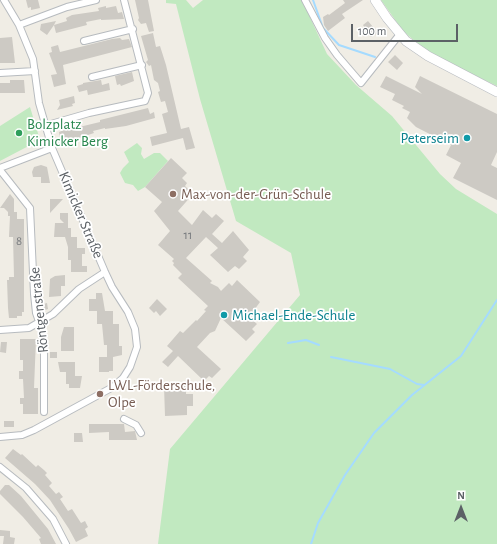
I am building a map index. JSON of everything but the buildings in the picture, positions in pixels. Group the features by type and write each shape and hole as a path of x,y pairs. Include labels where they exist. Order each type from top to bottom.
{"street":[{"name":"Kimicker Straße","path":"0,437 22,435 46,424 113,387 130,367 137,347 135,329 128,312 112,287 105,272 52,148 44,126 39,103 35,71 28,45 19,25 4,0"},
{"path":"19,25 68,7 96,0"},
{"path":"44,126 145,101 148,93 133,29 124,0"},
{"path":"305,0 325,38 337,55 361,83 400,34"},
{"path":"376,0 400,34 428,56 497,92"},
{"path":"84,41 133,29"},
{"path":"92,77 142,65"},
{"path":"0,73 35,71"},
{"path":"0,169 52,148"},
{"name":"Röntgenstraße","path":"0,169 30,208 34,294 40,322 44,354 44,412"},
{"path":"0,330 28,328 40,322 53,314 79,289 105,272"},
{"path":"124,419 136,425 141,433"},
{"path":"0,477 2,469 26,488 53,519 66,544"}],"green space":[{"path":"166,0 186,0 193,8 203,0 302,0 327,54 356,85 392,116 440,174 456,189 497,214 497,544 158,544 170,449 300,295 291,253 236,221 200,99 176,4 166,3"},
{"path":"381,0 497,0 497,86 430,54 403,31"},
{"name":"Bolzplatz Kimicker Berg","path":"30,107 40,140 0,161 0,126"},
{"path":"137,143 142,148 141,154 144,159 154,153 160,153 168,161 145,187 138,191 133,185 125,183 120,173 129,162 124,152"}],"waterway":[{"path":"313,0 323,28 339,45 375,57"},
{"path":"311,544 318,523 345,475 374,433 412,395 461,356 497,300"},
{"path":"288,343 306,340 319,345"},
{"path":"331,357 390,369 417,384 424,385"}],"place":[{"name":"Bolzplatz Kimicker Berg","path":"19,133"},
{"name":"Peterseim","path":"467,138"},
{"name":"Max-von-der-Grün-Schule","path":"173,194"},
{"name":"Michael-Ende-Schule","path":"224,315"},
{"name":"LWL-Förderschule, Olpe","path":"100,394"}]}
